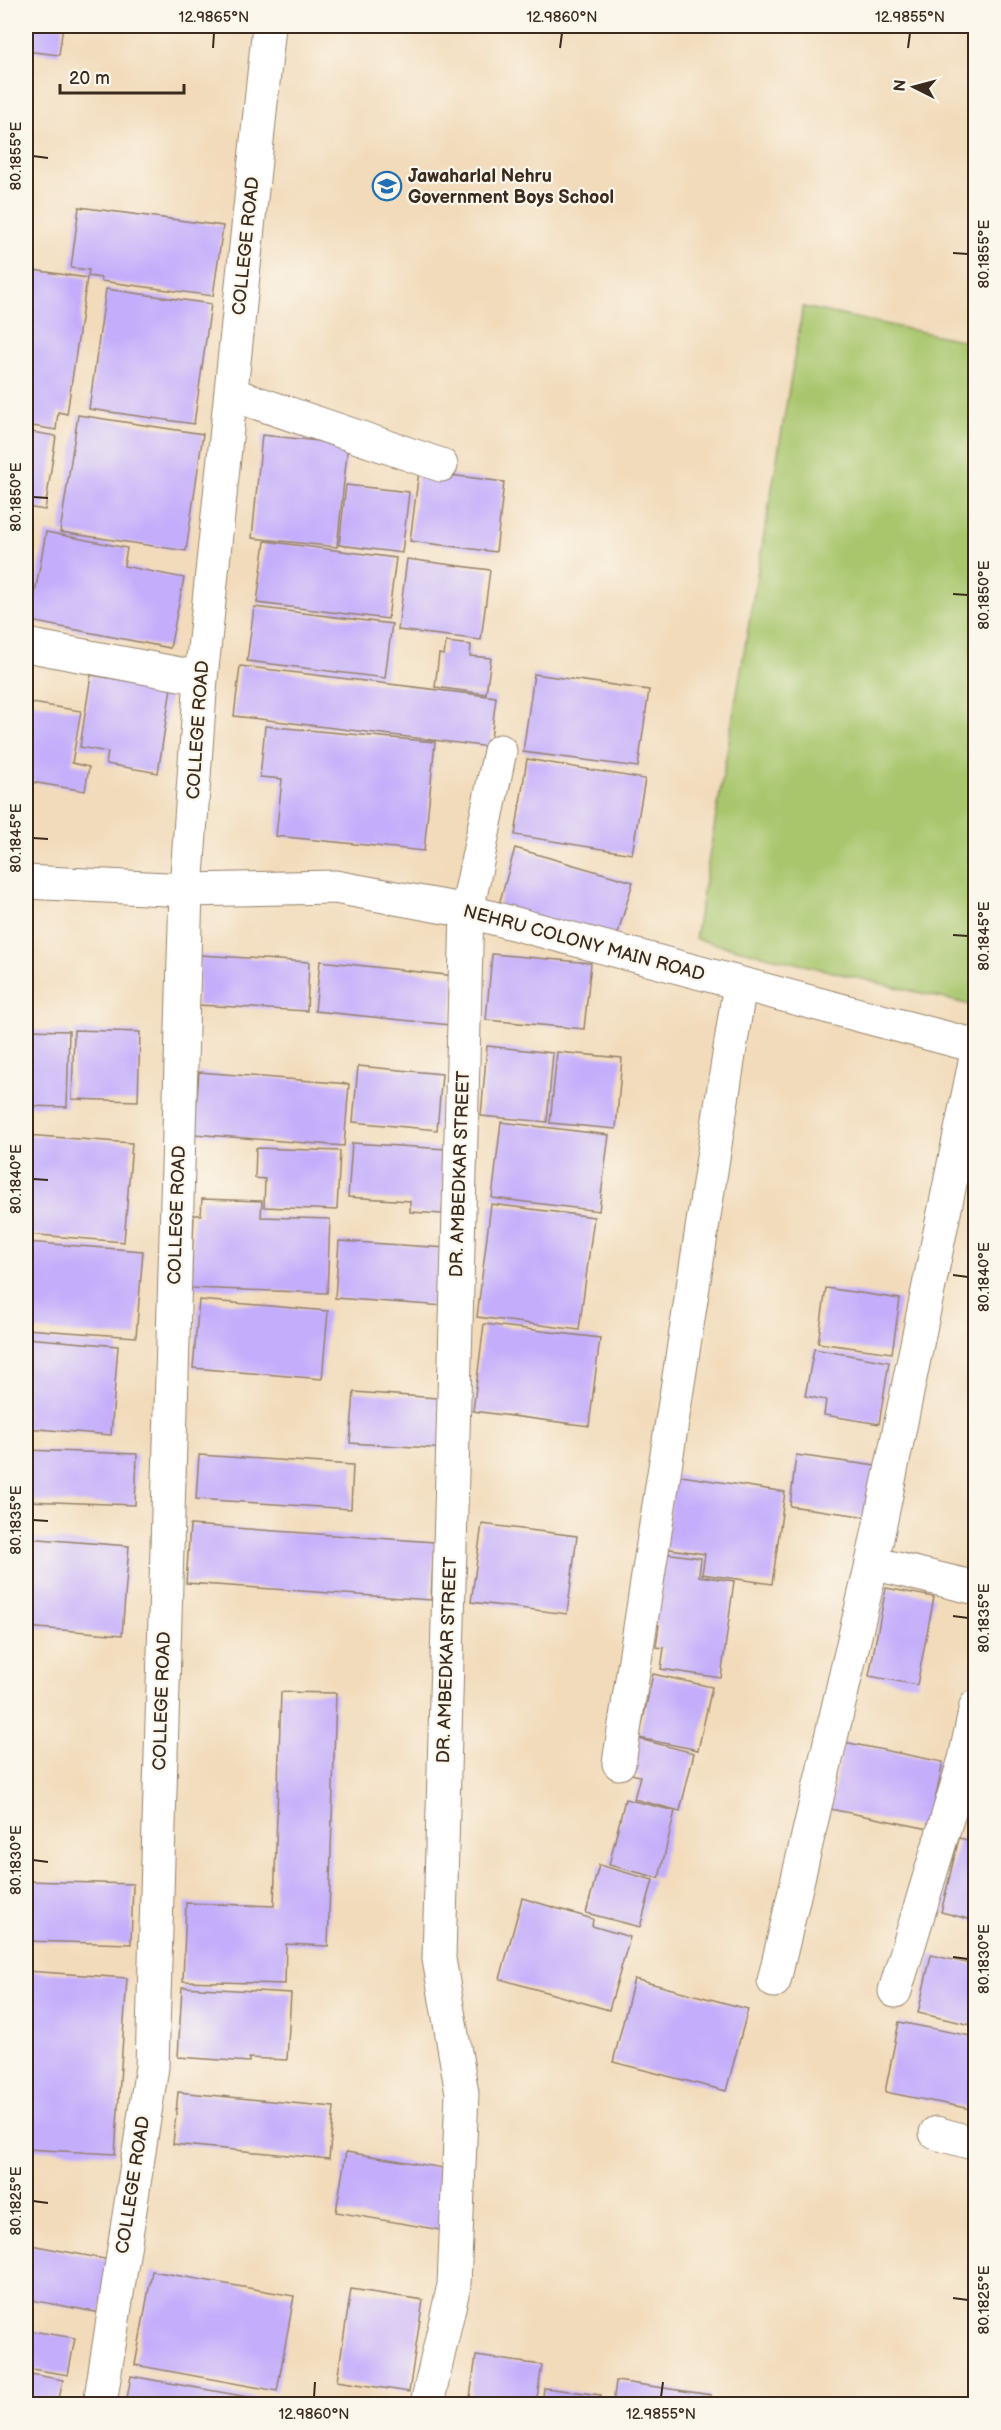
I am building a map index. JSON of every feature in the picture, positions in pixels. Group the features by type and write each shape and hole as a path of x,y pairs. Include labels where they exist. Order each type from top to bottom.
{"street":[{"name":"COLLEGE ROAD","path":"100,2404 152,2067 186,890 201,678 269,26"},
{"path":"231,394 441,465"},
{"path":"26,645 201,678"},
{"name":"DR. AMBEDKAR STREET","path":"427,2404 454,2285 462,2093 439,1959 467,911 500,751"},
{"name":"NEHRU COLONY MAIN ROAD","path":"26,882 186,890 335,887 467,911 975,1046"},
{"path":"619,1763 740,984"},
{"path":"774,1981 872,1563 975,1057"},
{"path":"872,1563 975,1588"},
{"path":"895,1991 965,1759 975,1706"},
{"path":"936,2133 975,2144"}],"green space":[{"path":"803,307 975,343 975,1006 695,939"}],"building":[{"path":"26,26 63,26 59,55 26,51"},
{"path":"79,207 223,226 213,296 101,281 101,278 88,276 89,270 71,268"},
{"path":"26,269 87,278 67,414 58,412 56,430 26,425"},
{"path":"106,289 211,304 194,424 89,409"},
{"path":"78,415 203,434 186,551 60,532"},
{"path":"26,431 56,436 45,510 26,507"},
{"path":"262,435 348,444 337,547 252,538"},
{"path":"419,471 504,482 496,552 410,541"},
{"path":"346,485 409,492 402,553 339,545"},
{"path":"46,532 127,548 124,566 184,578 170,648 30,621"},
{"path":"265,541 396,558 388,619 257,603"},
{"path":"407,559 490,570 481,640 398,630"},
{"path":"254,607 392,624 385,678 247,661"},
{"path":"446,642 471,645 470,656 491,658 486,694 435,687 439,654 444,655"},
{"path":"240,666 496,697 490,747 234,716"},
{"path":"534,674 649,690 638,767 523,752"},
{"path":"91,675 171,688 158,773 106,764 108,752 80,747"},
{"path":"26,702 81,711 72,763 89,767 85,791 26,781"},
{"path":"265,726 435,742 424,851 276,836 282,779 260,777"},
{"path":"527,759 645,779 632,854 515,835"},
{"path":"515,848 633,882 615,943 498,908"},
{"path":"492,954 591,963 584,1029 486,1020"},
{"path":"200,955 309,962 307,1011 197,1005"},
{"path":"320,961 455,976 450,1025 315,1011"},
{"path":"26,1030 69,1031 67,1107 26,1106"},
{"path":"74,1030 140,1032 138,1101 72,1099"},
{"path":"487,1046 553,1053 547,1122 481,1116"},
{"path":"557,1052 622,1058 616,1129 550,1123"},
{"path":"358,1066 442,1074 437,1130 353,1122"},
{"path":"199,1072 349,1084 344,1146 194,1134"},
{"path":"501,1122 609,1135 599,1211 492,1198"},
{"path":"26,1135 132,1143 124,1242 26,1234"},
{"path":"352,1143 446,1149 442,1214 410,1212 410,1201 348,1197"},
{"path":"256,1148 340,1151 337,1210 264,1207 265,1179 255,1178"},
{"path":"202,1199 262,1201 261,1217 330,1219 327,1293 191,1288 194,1215 201,1215"},
{"path":"491,1204 594,1217 579,1330 477,1317"},
{"path":"339,1241 447,1248 444,1306 335,1298"},
{"path":"26,1242 143,1251 136,1337 26,1329"},
{"path":"826,1288 900,1299 892,1353 818,1343"},
{"path":"199,1300 328,1311 322,1379 193,1368"},
{"path":"484,1324 600,1338 589,1426 473,1411"},
{"path":"26,1338 118,1346 111,1435 26,1428"},
{"path":"814,1349 889,1362 879,1424 824,1415 826,1400 805,1396"},
{"path":"354,1392 451,1399 447,1449 350,1443"},
{"path":"26,1450 137,1454 135,1505 26,1501"},
{"path":"199,1455 353,1465 351,1509 196,1499"},
{"path":"796,1455 876,1466 868,1517 790,1506"},
{"path":"675,1475 785,1492 772,1584 702,1574 705,1554 664,1548"},
{"path":"482,1524 577,1536 567,1614 471,1602"},
{"path":"190,1525 434,1542 431,1600 186,1583"},
{"path":"26,1538 129,1546 122,1635 26,1627"},
{"path":"657,1552 701,1558 699,1576 734,1581 721,1678 661,1669 664,1648 656,1647 659,1625 648,1623"},
{"path":"886,1588 934,1597 917,1685 869,1676"},
{"path":"653,1674 712,1687 698,1750 639,1738"},
{"path":"281,1692 336,1693 328,1946 286,1944 285,1984 183,1981 186,1903 274,1906"},
{"path":"635,1738 694,1753 680,1811 634,1799 640,1776 627,1773"},
{"path":"844,1742 943,1762 929,1829 830,1809"},
{"path":"625,1799 675,1811 659,1878 609,1865"},
{"path":"959,1838 976,1842 976,1921 941,1912"},
{"path":"599,1865 653,1880 640,1927 586,1913"},
{"path":"26,1881 133,1884 131,1944 26,1941"},
{"path":"522,1898 593,1919 592,1926 630,1937 609,2010 500,1979"},
{"path":"931,1955 976,1965 976,2026 918,2013"},
{"path":"26,1971 127,1978 115,2154 26,2149"},
{"path":"634,1979 748,2009 726,2091 613,2062"},
{"path":"182,1987 291,1993 287,2060 249,2058 249,2062 178,2057"},
{"path":"899,2022 976,2037 976,2110 885,2092"},
{"path":"178,2092 334,2107 329,2159 173,2144"},
{"path":"346,2152 450,2169 440,2230 336,2212"},
{"path":"26,2244 110,2260 101,2313 26,2299"},
{"path":"152,2271 294,2296 277,2391 135,2365"},
{"path":"351,2289 423,2300 409,2392 337,2381"},
{"path":"26,2330 75,2338 68,2375 26,2368"},
{"path":"476,2356 542,2365 536,2404 469,2404"},
{"path":"26,2373 63,2380 58,2404 26,2404"},
{"path":"131,2376 281,2403 281,2404 126,2404"},
{"path":"616,2381 711,2395 710,2404 613,2404"},
{"path":"544,2388 601,2395 600,2404 542,2404"}],"place":[{"name":"Jawaharlal Nehru Government Boys School","path":"387,186"}]}
